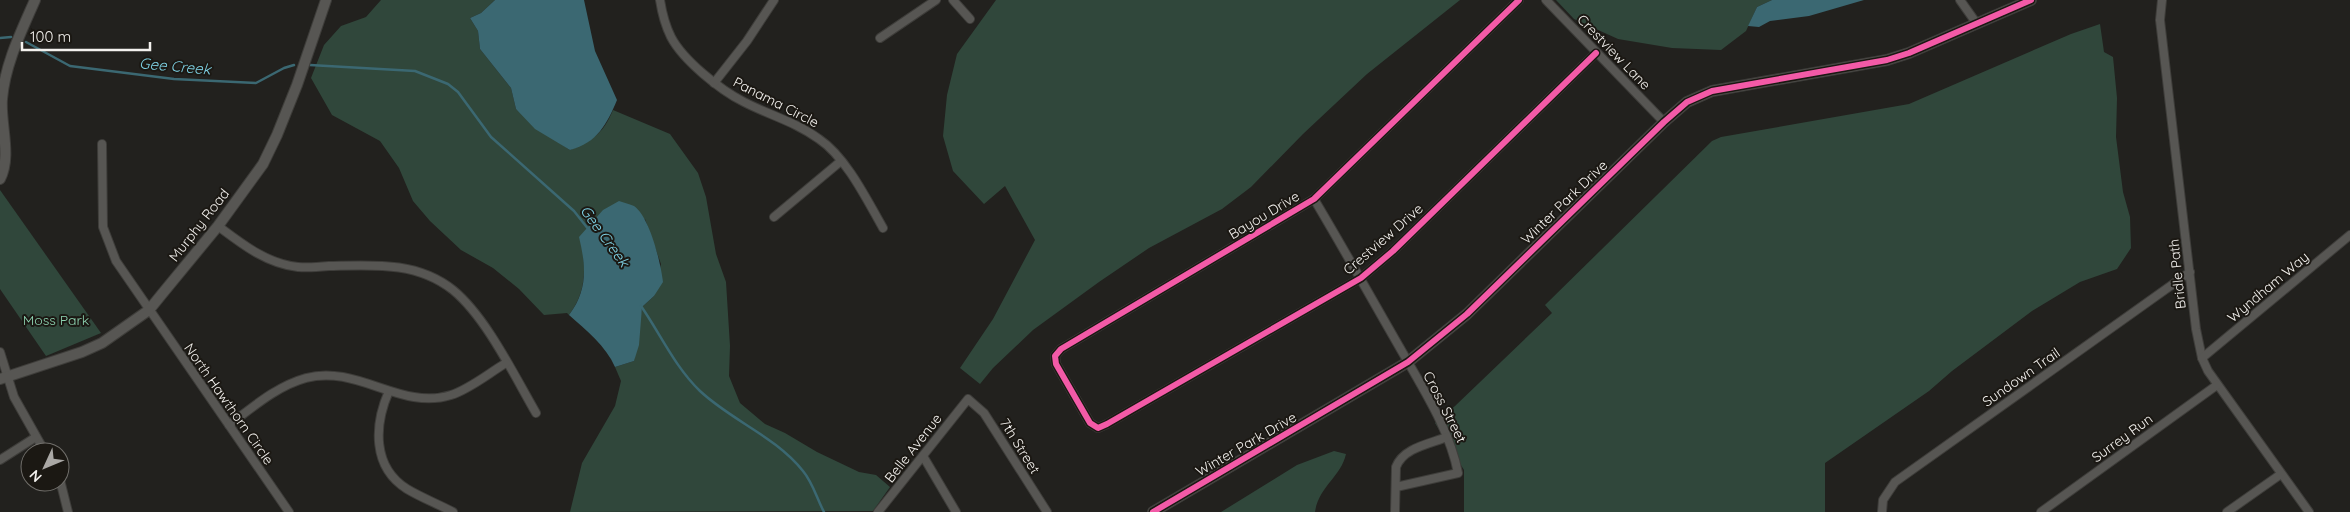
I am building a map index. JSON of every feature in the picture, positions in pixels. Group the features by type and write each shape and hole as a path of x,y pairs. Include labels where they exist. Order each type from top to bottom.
{"street":[{"path":"0,179 6,153 2,99 6,74 34,0"},
{"name":"Murphy Road","path":"4,378 82,352 102,343 149,310 218,226 263,164 277,135 326,0"},
{"name":"Panama Circle","path":"660,0 666,26 672,39 694,65 714,83 743,102 794,123 821,140 842,161 883,228"},
{"path":"714,83 747,41 774,0"},
{"path":"880,38 936,0"},
{"path":"953,0 970,19"},
{"name":"Bayou Drive","path":"1098,428 1090,423 1056,364 1055,356 1061,348 1314,199 1519,0"},
{"name":"Crestview Lane","path":"1546,0 1664,122"},
{"path":"1960,0 1977,24"},
{"name":"Winter Park Drive","path":"1153,512 1408,362 1466,314 1687,102 1704,94 1887,60 1908,53 2031,0"},
{"name":"Bridle Path","path":"2162,0 2160,20 2196,329 2202,358 2217,385 2309,512"},
{"name":"Crestview Drive","path":"1098,428 1362,278 1596,53"},
{"name":"North Hawthorn Circle","path":"102,144 103,227 116,261 289,512"},
{"path":"774,217 842,161"},
{"name":"Cross Street","path":"1314,199 1362,278 1455,454 1458,472 1396,488"},
{"path":"218,226 250,250 281,264 299,267 372,265 408,268 439,281 452,289 477,316 536,413"},
{"name":"Wyndham Way","path":"2202,358 2350,235"},
{"name":"Sundown Trail","path":"1882,512 1883,500 1895,482 2190,272"},
{"path":"0,352 4,361 4,378 39,442"},
{"path":"229,425 269,395 307,378 346,376 389,391 424,398 450,396 506,363"},
{"name":"Surrey Run","path":"2041,512 2217,385"},
{"path":"389,391 379,421 380,451 384,465 395,479 407,488 453,512"},
{"name":"Belle Avenue","path":"878,512 968,398"},
{"name":"7th Street","path":"968,398 984,413 1047,512"},
{"path":"0,460 36,437"},
{"path":"1395,512 1396,467 1399,460 1407,452 1447,437"},
{"path":"922,456 956,512"},
{"path":"2228,512 2281,474"},
{"path":"63,492 68,512"}],"green space":[{"path":"381,0 495,0 481,13 470,18 478,31 480,49 511,88 516,109 570,150 585,143 601,131 613,110 670,134 698,173 706,197 716,254 726,282 730,346 729,376 740,403 765,424 785,433 817,452 859,472 876,475 890,487 873,511 570,512 582,463 615,406 621,381 615,367 634,361 642,307 654,296 661,264 645,219 583,254 584,278 578,301 569,315 567,313 544,315 519,289 493,268 461,250 430,221 413,201 399,168 380,141 332,115 311,78 324,45 341,26 366,17"},
{"path":"996,0 1460,0 1367,74 1303,134 1251,187 1222,209 1149,248 1099,282 1033,330 993,368 980,384 960,368 993,319 1035,240 1005,186 984,204 953,171 943,136 947,95 957,54"},
{"path":"1556,0 1772,0 1757,7 1746,31 1721,50 1672,48 1618,39 1574,19"},
{"path":"2100,24 2104,52 2113,57 2117,98 2116,137 2123,192 2130,217 2131,248 2117,269 2080,282 2032,311 1952,371 1929,391 1825,463 1825,512 1464,512 1464,470 1435,423 1552,313 1545,305 1712,141 1721,137 1909,104 2071,34"},
{"name":"Moss Park","path":"0,190 101,333 46,356 0,289"},
{"path":"1334,451 1346,454 1340,469 1321,495 1315,512 1221,512 1297,465"}],"water":[{"path":"495,0 584,0 595,51 617,100 605,125 587,143 570,150 535,129 516,109 511,88 480,49 478,31 470,18 481,13"},
{"path":"1772,0 1864,0 1809,16 1770,21 1759,27 1748,26 1757,7"},
{"path":"619,201 634,206 645,220 657,253 663,282 654,296 642,307 639,345 634,361 615,367 601,345 569,315 580,296 584,278 579,237 603,210"}],"waterway":[{"name":"Gee Creek","path":"0,38 11,37"},
{"name":"Gee Creek","path":"26,42 70,66 174,79 256,83 284,68 294,65"},
{"name":"Gee Creek","path":"310,65 415,71 448,84 458,92 491,137 574,211 589,230"},
{"name":"Gee Creek","path":"641,306 691,382 712,402 767,438 792,459 810,481 824,512"}],"cycle path":[{"path":"1519,0 1314,199 1061,349 1055,356 1056,364 1090,423 1098,428 1107,424 1361,278 1393,251 1596,53"},
{"path":"1153,512 1408,362 1467,314 1664,122 1687,102 1712,91 1887,60 1909,53 2031,0"}]}
